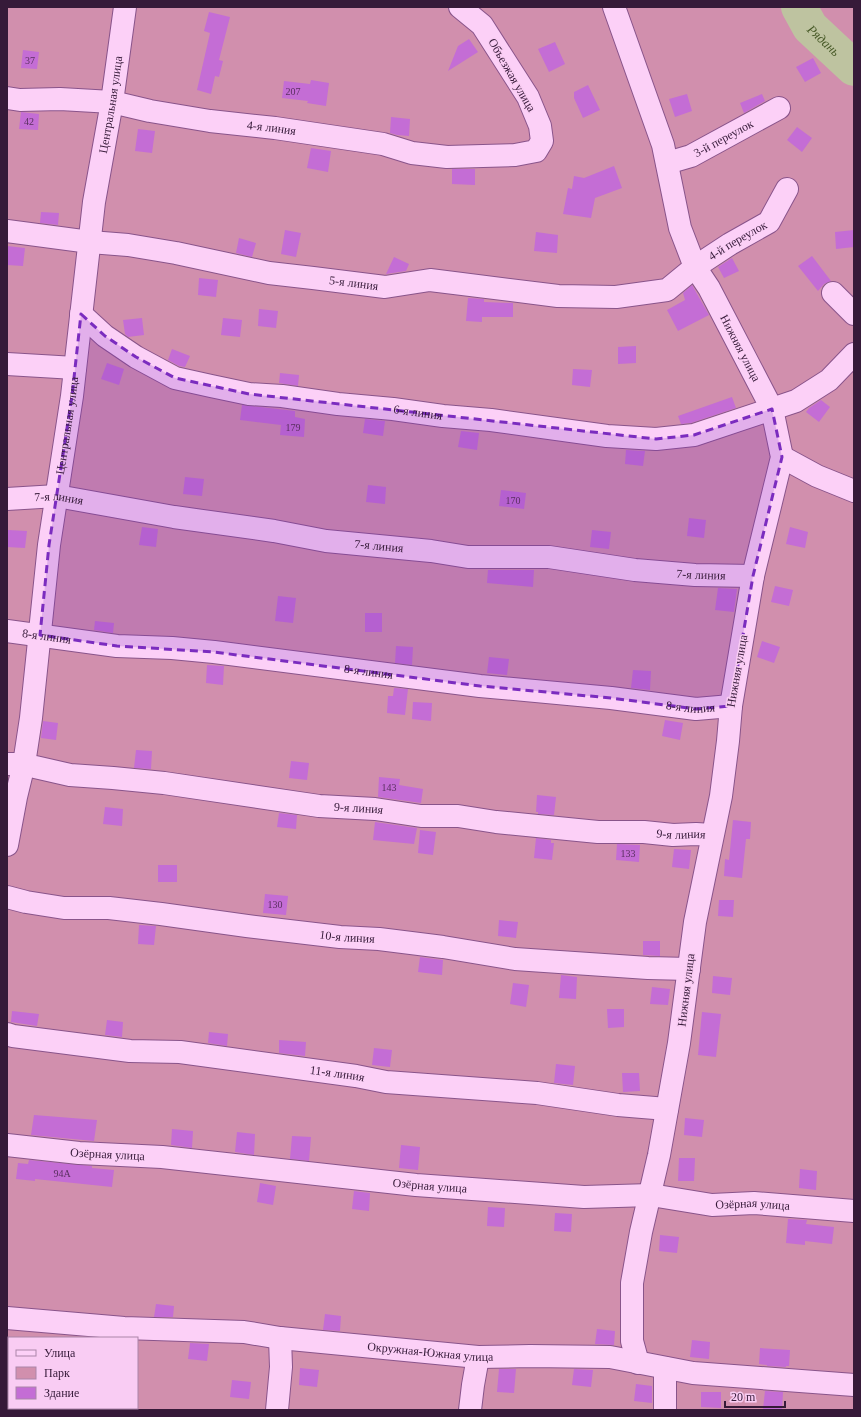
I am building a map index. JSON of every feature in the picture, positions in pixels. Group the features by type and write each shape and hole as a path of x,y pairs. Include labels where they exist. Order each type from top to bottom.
{"street":[{"name":"Центральная улица","path":"7,844 16,798 16,764 40,635 49,545 72,396 94,202 112,102 125,7"},
{"name":"Объезжая улица","path":"460,7 482,25 528,97 540,126 542,141 536,151"},
{"name":"Нижняя улица","path":"614,7 663,145 680,228 695,267 709,288 772,409 782,456 753,576 731,706 721,796 695,922 679,1043 651,1195 641,1232 632,1283 632,1341 638,1363"},
{"name":"4-я линия","path":"7,98 20,100 60,99 112,102 150,111 210,121 276,128 383,144 412,153 447,157 515,155 536,151"},
{"name":"3-й переулок","path":"667,163 691,156 779,108"},
{"name":"4-й переулок","path":"695,267 730,244 769,222 787,188"},
{"name":"5-я линия","path":"7,231 176,253 269,273 385,287 430,280 558,296 616,297 667,290 695,267"},
{"path":"833,293 854,314"},
{"name":"6-я линия","path":"81,314 105,336 136,357 175,378 249,394 282,396 338,404 490,420 607,436 656,439 694,435 796,401 829,380 854,354"},
{"path":"7,364 75,368"},
{"path":"782,456 817,476 854,491"},
{"name":"7-я линия","path":"7,499 57,496 174,517 274,531 326,541 431,551 468,557 549,557 635,570 694,575 753,576"},
{"name":"8-я линия","path":"7,631 117,646 214,652 480,686 611,698 696,709 731,706"},
{"name":"9-я линия","path":"16,764 70,775 164,783 319,806 375,809 421,816 458,816 496,822 598,832 644,832 672,835 712,835"},
{"name":"10-я линия","path":"7,897 26,902 64,908 109,908 340,937 386,940 443,947 515,959 648,968 689,969"},
{"name":"11-я линия","path":"7,1034 130,1051 180,1052 356,1076 386,1082 530,1092 618,1105 667,1109"},
{"name":"Озёрная улица","path":"7,1146 79,1153 162,1157 416,1185 584,1197 651,1195 712,1205 754,1203 854,1211"},
{"name":"Окружная-Южная улица","path":"7,1318 93,1332 124,1328 244,1332 280,1338 478,1358 530,1356 610,1358 693,1373 854,1385"},
{"path":"277,1410 281,1367 280,1338"},
{"path":"470,1410 478,1358"},
{"path":"665,1368 665,1410"}],"highlighted area":[{"path":"81,314 105,336 136,357 175,378 249,394 656,439 694,435 772,409 782,457 753,576 731,706 696,709 611,698 480,686 214,652 117,646 40,635 49,545 72,396"}],"green space":[{"path":"7,7 854,7 854,1410 7,1410"}],"building":[{"path":"209,12 230,17 219,60 223,61 219,77 215,76 211,94 197,90 210,33 204,31"},
{"path":"469,39 478,52 448,71 458,46"},
{"path":"555,42 565,64 549,72 538,49"},
{"path":"23,50 39,52 37,69 21,68"},
{"path":"813,58 821,73 805,82 796,67"},
{"path":"311,80 329,83 326,106 307,103 308,101 282,98 284,81 310,84"},
{"path":"588,85 600,110 583,118 574,98 574,92"},
{"path":"687,94 692,111 675,117 669,99"},
{"path":"762,94 765,101 744,113 740,103"},
{"path":"21,112 39,114 38,130 19,129"},
{"path":"391,117 410,119 409,136 390,133"},
{"path":"797,127 812,138 802,152 787,140"},
{"path":"138,129 155,131 152,153 135,151"},
{"path":"311,148 331,151 328,172 307,168"},
{"path":"614,166 622,188 595,198 591,218 563,214 568,188 572,189 574,176 584,178"},
{"path":"452,169 475,169 475,185 452,184"},
{"path":"41,212 59,213 58,225 40,223"},
{"path":"285,230 301,233 296,257 281,254"},
{"path":"854,230 854,247 836,249 835,232"},
{"path":"536,232 558,235 557,253 534,251"},
{"path":"239,238 256,243 252,257 236,253"},
{"path":"7,246 25,248 23,266 7,265"},
{"path":"812,256 831,281 824,284 818,291 798,266"},
{"path":"394,257 409,264 406,271 386,274"},
{"path":"732,258 739,271 724,278 718,267"},
{"path":"199,278 218,280 216,297 198,295"},
{"path":"692,285 709,315 678,331 667,310 685,300 683,293"},
{"path":"468,298 484,299 484,302 513,303 513,317 482,317 482,322 466,321"},
{"path":"259,309 278,311 276,328 258,326"},
{"path":"142,318 144,335 128,337 125,334 123,320"},
{"path":"223,318 242,320 240,337 221,335"},
{"path":"636,346 636,363 618,364 618,347"},
{"path":"172,349 190,356 185,367 179,366 168,360"},
{"path":"107,363 124,369 119,385 101,379"},
{"path":"573,369 592,370 590,387 572,385"},
{"path":"280,373 299,375 298,386 279,383"},
{"path":"732,397 736,408 691,423 681,424 678,416"},
{"path":"821,400 830,407 819,422 806,412 809,408"},
{"path":"242,405 295,411 295,417 305,419 304,437 280,435 281,425 240,420"},
{"path":"365,419 385,421 383,436 363,433"},
{"path":"461,431 479,433 477,450 458,447"},
{"path":"626,450 645,451 643,466 625,464"},
{"path":"185,477 204,479 202,496 183,494"},
{"path":"368,485 386,487 385,504 366,502"},
{"path":"501,490 526,493 524,509 499,506"},
{"path":"689,518 706,520 704,538 687,536"},
{"path":"142,527 158,529 156,547 139,545"},
{"path":"790,527 808,532 805,548 786,544"},
{"path":"8,530 27,531 25,548 7,547"},
{"path":"592,530 611,532 609,549 590,547"},
{"path":"488,570 534,570 533,587 487,583"},
{"path":"775,586 793,590 789,606 771,602"},
{"path":"718,588 737,589 734,612 715,610"},
{"path":"278,596 296,598 293,623 275,621"},
{"path":"365,613 382,613 382,632 365,632"},
{"path":"95,621 114,623 113,633 94,630"},
{"path":"762,641 780,647 774,663 757,657"},
{"path":"396,646 413,647 412,665 395,663"},
{"path":"489,657 509,659 507,675 487,673"},
{"path":"207,665 224,666 223,685 206,683"},
{"path":"633,670 651,671 650,690 631,688"},
{"path":"394,688 408,689 405,715 387,713 388,696 393,696"},
{"path":"413,702 432,703 431,721 412,719"},
{"path":"665,720 683,723 680,740 662,736"},
{"path":"43,721 58,723 56,740 41,738"},
{"path":"136,750 152,751 151,769 134,768"},
{"path":"291,761 309,763 307,780 289,778"},
{"path":"379,777 400,779 399,785 423,789 421,803 378,797"},
{"path":"537,795 556,797 554,815 538,814 538,812 536,812"},
{"path":"105,807 123,809 122,826 103,824"},
{"path":"279,813 297,815 296,829 277,827"},
{"path":"733,820 751,822 750,839 746,839 742,878 724,876 725,859 729,860"},
{"path":"375,822 417,828 414,844 373,840"},
{"path":"420,830 436,832 433,855 418,853"},
{"path":"536,838 551,840 551,843 554,843 552,860 534,858"},
{"path":"617,844 640,845 639,862 616,860"},
{"path":"674,849 691,850 689,869 672,867"},
{"path":"158,865 177,865 177,882 158,882"},
{"path":"265,894 288,896 286,915 263,913"},
{"path":"719,900 734,900 733,917 718,916"},
{"path":"499,920 518,922 516,938 498,936"},
{"path":"139,925 156,926 154,945 138,944"},
{"path":"643,941 660,941 660,956 643,955"},
{"path":"420,957 443,960 442,975 418,972"},
{"path":"561,975 577,977 576,999 559,998"},
{"path":"713,976 732,978 730,995 712,993"},
{"path":"513,983 529,985 526,1007 510,1004"},
{"path":"652,987 670,989 668,1005 650,1004"},
{"path":"607,1009 624,1009 624,1027 608,1028"},
{"path":"12,1011 39,1014 37,1026 11,1022"},
{"path":"702,1012 721,1014 716,1057 698,1055"},
{"path":"107,1020 123,1022 122,1037 105,1035"},
{"path":"209,1032 228,1034 227,1046 208,1043"},
{"path":"279,1040 306,1042 305,1056 279,1053"},
{"path":"374,1048 392,1050 390,1067 372,1065"},
{"path":"556,1064 575,1066 573,1085 554,1083"},
{"path":"622,1073 639,1073 640,1091 623,1092"},
{"path":"34,1115 97,1120 94,1141 31,1135"},
{"path":"685,1118 704,1120 702,1137 684,1135"},
{"path":"172,1129 193,1131 192,1148 171,1145"},
{"path":"237,1132 255,1134 254,1155 235,1152"},
{"path":"292,1136 311,1137 309,1161 290,1159"},
{"path":"401,1145 420,1147 418,1170 399,1168"},
{"path":"679,1158 695,1158 694,1181 678,1181"},
{"path":"29,1160 92,1166 92,1168 114,1170 112,1187 35,1179 35,1181 16,1179 18,1163 28,1164"},
{"path":"800,1169 817,1171 816,1190 799,1188"},
{"path":"260,1183 276,1186 273,1205 257,1202"},
{"path":"354,1191 370,1193 369,1211 352,1209"},
{"path":"488,1207 505,1208 504,1227 487,1226"},
{"path":"555,1213 572,1214 571,1232 554,1231"},
{"path":"788,1219 807,1220 806,1224 834,1227 832,1244 805,1241 805,1245 786,1243"},
{"path":"660,1235 679,1237 677,1253 659,1251"},
{"path":"156,1304 174,1306 173,1317 154,1317"},
{"path":"325,1314 341,1316 340,1331 323,1330"},
{"path":"597,1329 615,1331 614,1345 595,1344"},
{"path":"692,1340 710,1342 709,1359 690,1357"},
{"path":"190,1343 209,1344 207,1361 188,1359"},
{"path":"760,1348 790,1350 789,1366 767,1366 759,1364"},
{"path":"300,1368 319,1370 317,1387 299,1385"},
{"path":"499,1369 516,1369 514,1393 497,1392"},
{"path":"574,1369 593,1370 591,1387 572,1385"},
{"path":"232,1380 251,1382 249,1399 230,1397"},
{"path":"636,1384 652,1386 652,1403 634,1401"},
{"path":"765,1391 783,1392 782,1410 763,1409"},
{"path":"701,1392 721,1392 721,1408 701,1407"}],"waterway":[{"name":"Рядань","path":"799,7 810,27 854,68"}]}
